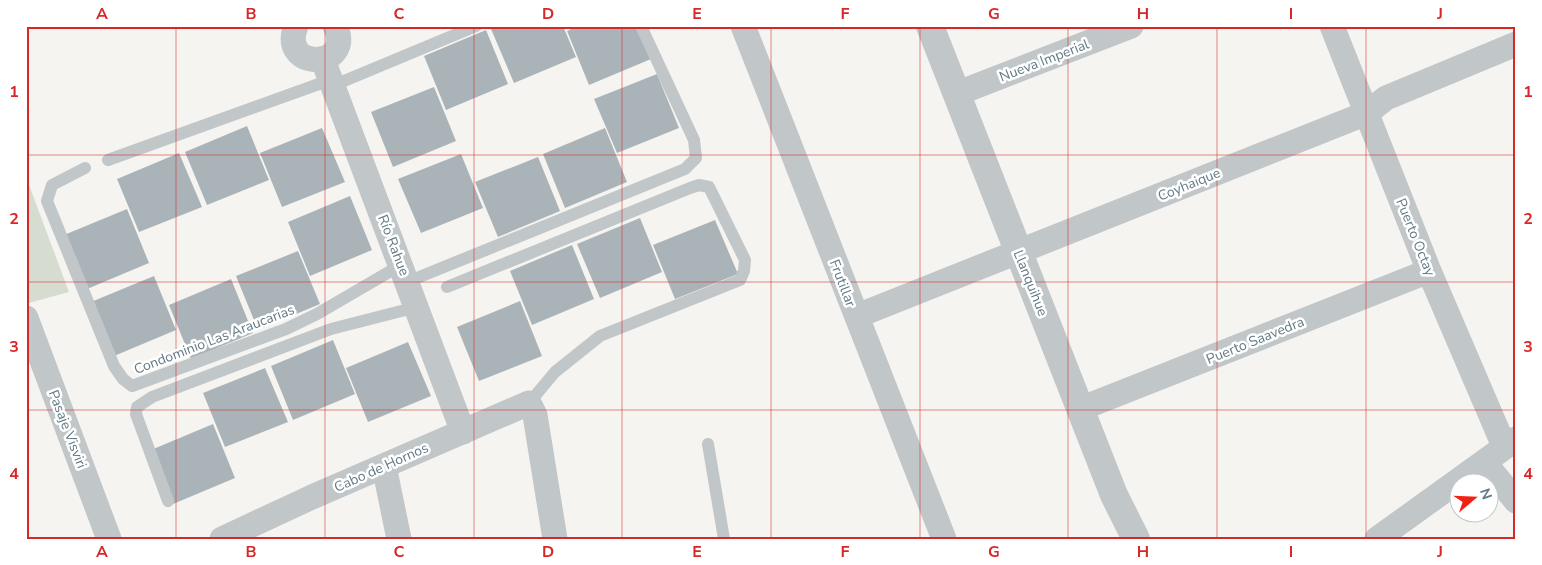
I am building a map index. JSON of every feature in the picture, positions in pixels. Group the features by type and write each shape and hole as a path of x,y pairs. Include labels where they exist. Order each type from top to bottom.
{"street":[{"path":"296,26 293,33 296,48 307,59 315,60 328,75"},
{"path":"328,75 329,56 338,45 335,26"},
{"name":"Frutillar","path":"743,26 944,539"},
{"name":"Llanquihue","path":"930,26 1114,495 1136,539"},
{"name":"Nueva Imperial","path":"956,94 1131,26"},
{"name":"Puerto Octay","path":"1332,26 1429,271 1510,442"},
{"name":"Coyhaique","path":"856,316 1367,114 1386,98 1516,44"},
{"name":"Río Rahue","path":"328,75 463,432"},
{"name":"Puerto Saavedra","path":"1080,409 1429,271"},
{"name":"Pasaje Visviri","path":"26,318 109,539"},
{"path":"532,408 555,539"},
{"name":"Cabo de Hornos","path":"227,538 463,432 532,408"},
{"path":"1377,539 1510,442"},
{"path":"1484,462 1516,501"},
{"path":"384,466 399,539"}],"lane":[{"path":"108,160 328,75 476,26"},
{"path":"404,273 685,169 696,158 694,140 641,26"},
{"name":"Condominio Las Araucarias","path":"85,168 52,185 47,201 114,366 123,379 132,386 286,329 404,273"},
{"path":"447,287 690,188 700,185 709,187 745,260 744,271 740,280 600,336 555,372 532,408"},
{"path":"168,501 136,414 137,407 152,397 331,329 417,307"},
{"path":"708,444 724,539"}],"shaded area":[{"path":"26,177 69,292 29,303 26,296"}],"building":[{"path":"498,26 563,26 576,57 514,83 491,29"},
{"path":"578,26 638,26 651,59 589,85 567,31"},
{"path":"486,30 508,84 446,110 424,56"},
{"path":"657,74 679,128 617,153 594,99"},
{"path":"434,87 456,141 393,167 371,112"},
{"path":"247,126 269,180 207,205 185,152"},
{"path":"322,128 345,182 282,207 260,153"},
{"path":"605,128 627,182 565,208 543,154"},
{"path":"179,153 202,207 139,232 117,179"},
{"path":"461,154 483,208 421,233 398,179"},
{"path":"538,157 560,211 498,237 475,182"},
{"path":"350,196 372,250 310,276 288,222"},
{"path":"127,209 149,263 87,289 64,235"},
{"path":"640,218 662,272 600,298 577,244"},
{"path":"715,220 738,274 675,299 653,245"},
{"path":"572,245 594,299 532,325 510,271"},
{"path":"298,251 320,304 258,330 236,276"},
{"path":"154,276 176,330 114,356 91,302"},
{"path":"231,279 253,333 191,359 169,305"},
{"path":"520,301 542,356 479,381 457,327"},
{"path":"333,340 355,394 293,420 271,366"},
{"path":"408,342 431,396 368,422 346,368"},
{"path":"265,368 288,422 225,447 203,393"},
{"path":"213,424 235,478 173,504 151,450"}]}
